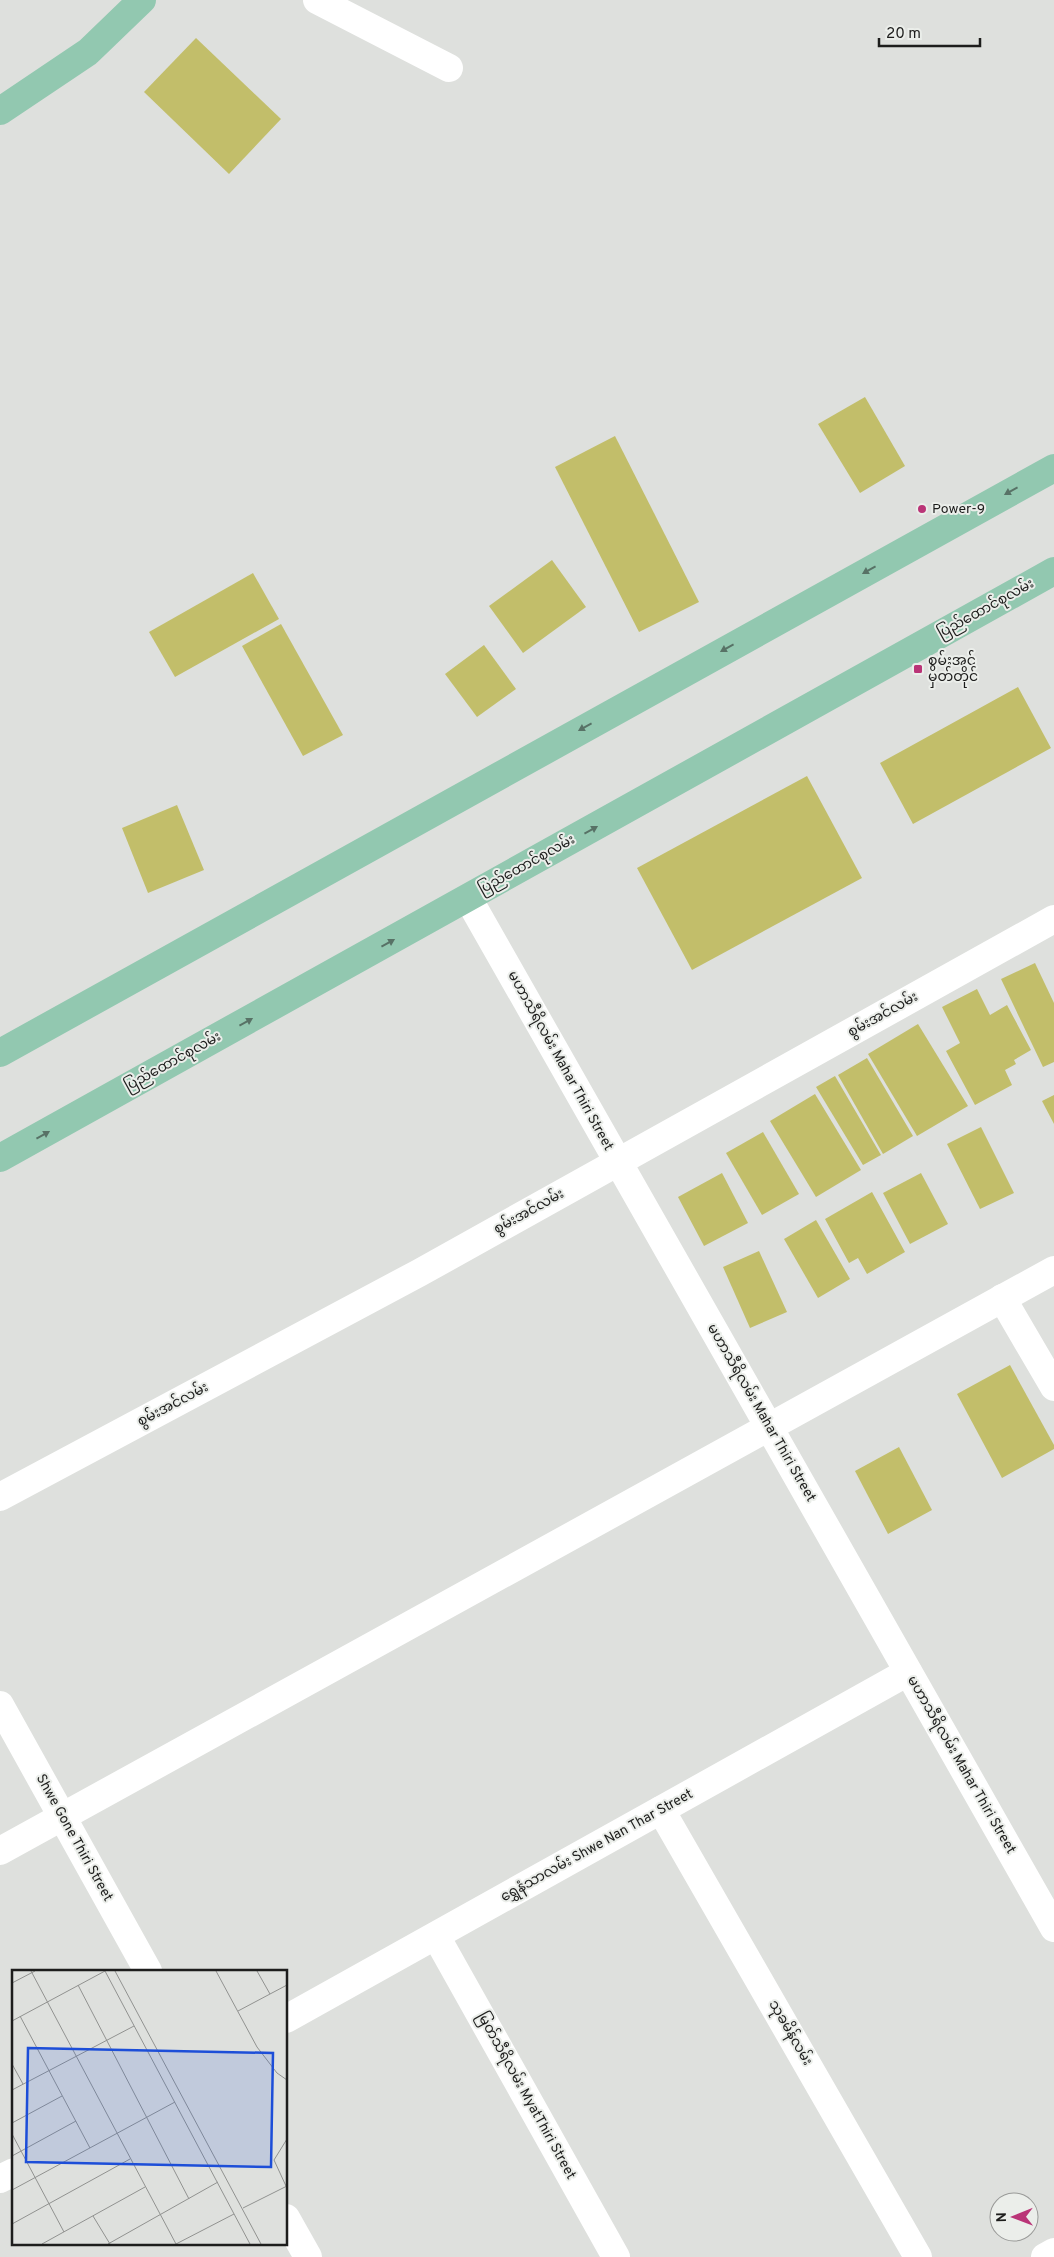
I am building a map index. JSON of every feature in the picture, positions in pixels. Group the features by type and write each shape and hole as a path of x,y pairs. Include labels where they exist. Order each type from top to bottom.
{"main road":[{"path":"0,111 88,52 142,0"},
{"path":"0,1053 1054,468"},
{"name":"ပြည်ထောင်စုလမ်း","path":"0,1158 1054,571"}],"street":[{"path":"318,0 449,68"},
{"name":"မဟာသီရိလမ်း Mahar Thiri Street","path":"468,898 1054,1928"},
{"name":"စွမ်းအင်လမ်း","path":"0,1498 418,1273 1054,919"},
{"path":"0,1851 1054,1270"},
{"path":"1002,1298 1054,1387"},
{"name":"ရွှေနံသာလမ်း Shwe Nan Thar Street","path":"288,2018 908,1672"},
{"name":"Shwe Gone Thiri Street","path":"0,1704 147,1970"},
{"name":"သုခမိန်လမ်း","path":"661,1810 918,2257"},
{"name":"မြတ်သီရိလမ်း MyatThiri Street","path":"436,1936 616,2257"},
{"path":"0,2179 12,2173"},
{"path":"288,2222 308,2257"},
{"path":"1045,2257 1054,2252"}],"building":[{"path":"196,38 281,119 229,174 144,92"},
{"path":"865,397 905,466 860,493 818,424"},
{"path":"615,436 699,602 639,632 555,467"},
{"path":"552,560 586,607 523,653 489,606"},
{"path":"253,573 279,619 175,677 149,632"},
{"path":"281,624 343,735 303,756 242,646"},
{"path":"484,645 516,689 477,717 445,674"},
{"path":"1018,687 1051,748 913,824 880,763"},
{"path":"807,776 862,878 692,970 637,868"},
{"path":"177,805 204,870 148,893 122,828"},
{"path":"1035,963 1054,1003 1054,1062 1043,1067 1001,979"},
{"path":"977,989 990,1015 1007,1005 1031,1050 1014,1060 1016,1064 1005,1070 1012,1085 975,1105 946,1051 960,1043 942,1007"},
{"path":"918,1024 968,1106 917,1136 868,1054"},
{"path":"867,1058 913,1136 883,1154 838,1075"},
{"path":"835,1076 881,1155 863,1165 816,1087"},
{"path":"815,1094 861,1170 816,1197 770,1121"},
{"path":"1054,1095 1054,1124 1042,1101"},
{"path":"981,1127 1014,1193 980,1209 947,1144"},
{"path":"763,1132 799,1194 762,1215 726,1153"},
{"path":"722,1173 748,1223 704,1246 678,1197"},
{"path":"921,1173 948,1224 910,1244 883,1193"},
{"path":"872,1192 905,1252 867,1274 858,1258 849,1263 825,1219"},
{"path":"816,1220 850,1279 818,1298 784,1239"},
{"path":"759,1251 787,1312 750,1328 723,1267"},
{"path":"1010,1365 1054,1445 1054,1449 1002,1478 957,1394"},
{"path":"899,1447 932,1510 888,1534 855,1471"}],"place":[{"name":"Power-9","path":"922,509"},
{"name":"စွမ်းအင် မှတ်တိုင်","path":"918,669"}]}
